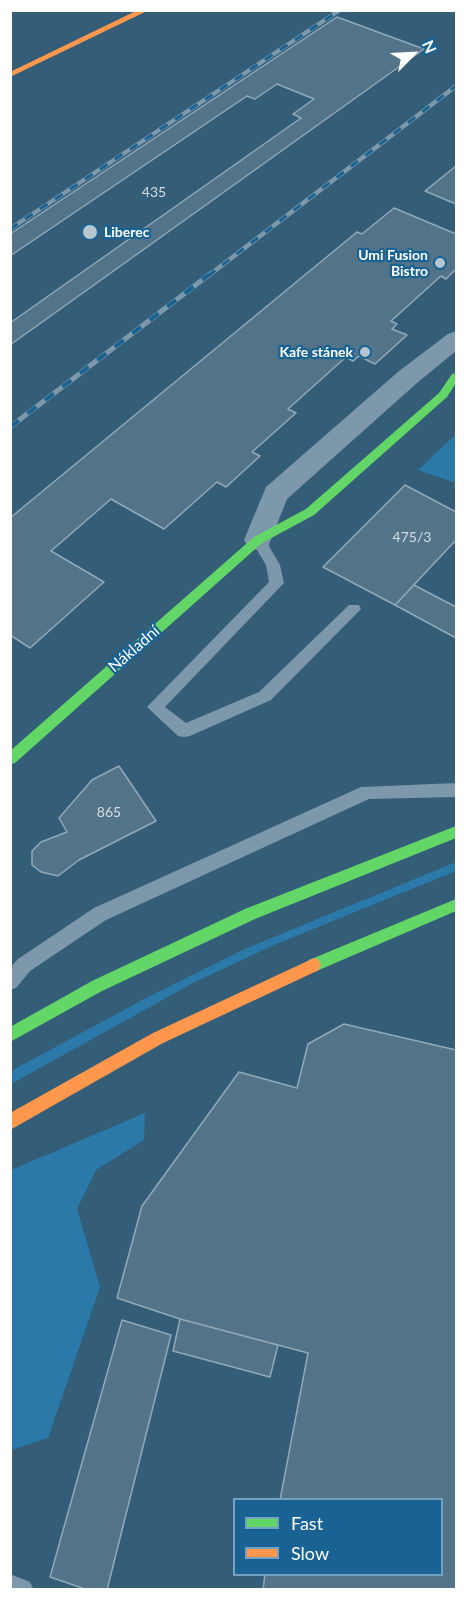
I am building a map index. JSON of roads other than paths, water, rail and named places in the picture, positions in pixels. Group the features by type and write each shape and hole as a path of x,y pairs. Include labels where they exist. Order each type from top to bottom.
{"main road":[{"path":"10,75 145,10"},
{"name":"Nákladní","path":"10,759 258,540 310,512 452,387"},
{"path":"10,1035 97,986 240,919 456,832"},
{"path":"10,1122 158,1038 300,971 456,905"}],"street":[{"name":"Nákladní","path":"258,540 275,494 456,339"},
{"path":"426,363 445,353 456,351"}],"lane":[{"path":"258,540 273,565 277,584 155,707 184,731 265,696 354,609"},
{"path":"10,982 24,965 100,914 368,792 456,790"},
{"path":"10,1586 22,1590"}],"railway":[{"path":"10,229 340,10"},
{"path":"208,276 456,86"},
{"path":"10,427 210,274"}],"place":[{"name":"Liberec","path":"90,232"},
{"name":"Umi Fusion Bistro","path":"440,263"},
{"name":"Kafe stánek","path":"365,352"}]}
